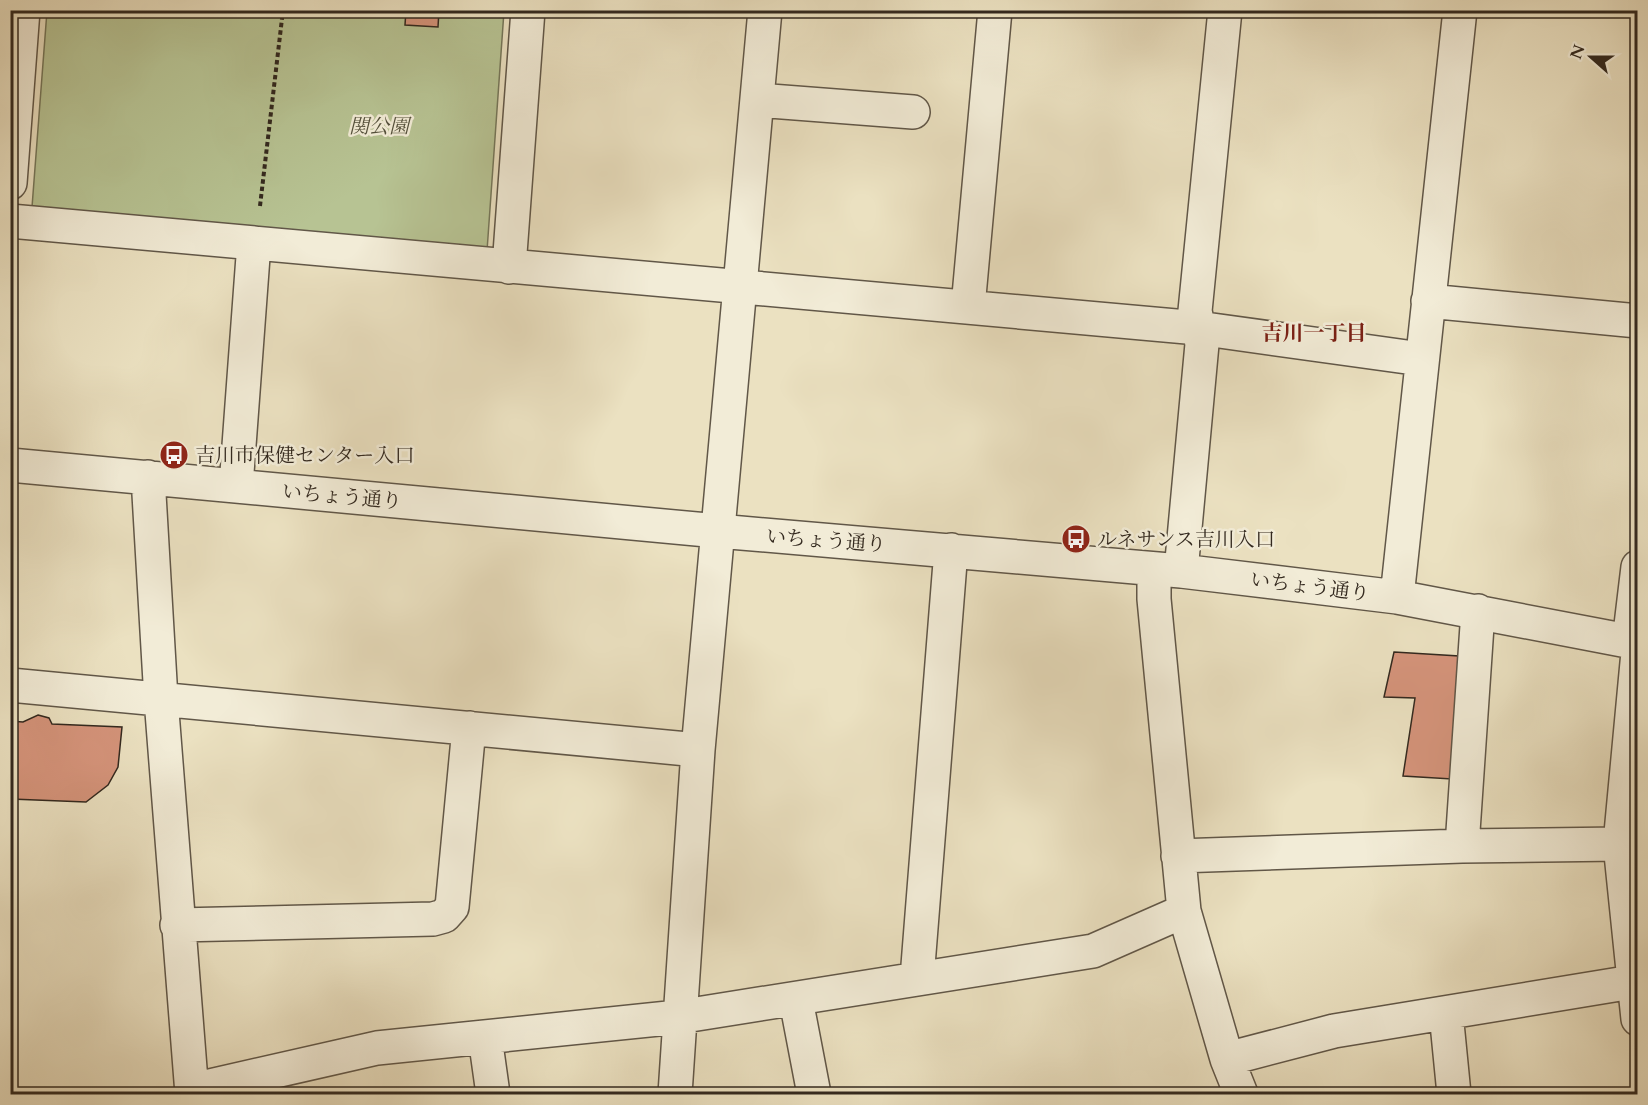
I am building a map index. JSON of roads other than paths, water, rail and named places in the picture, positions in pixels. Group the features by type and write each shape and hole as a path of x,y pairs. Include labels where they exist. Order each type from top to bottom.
{"street":[{"path":"10,183 23,10"},
{"path":"509,267 528,10"},
{"path":"675,1095 678,1017 698,750 765,10"},
{"path":"968,307 994,10"},
{"path":"1225,10 1195,311 1202,344 1168,570 1154,599 1184,911 1227,1059 1241,1095"},
{"path":"1397,597 1420,359 1460,10"},
{"path":"757,100 913,112"},
{"path":"10,221 1198,328 1420,359"},
{"path":"236,486 254,243"},
{"path":"1428,301 1638,321"},
{"name":"いちょう通り","path":"10,465 1168,570 1397,597 1478,611 1635,646"},
{"path":"148,477 177,925 192,1092 377,1048 678,1017 1093,951 1184,911"},
{"path":"918,978 951,549"},
{"path":"1638,567 1635,646 1620,844 1632,982 1638,1019"},
{"path":"1462,846 1478,611"},
{"path":"10,685 698,750"},
{"path":"177,925 433,919 444,916 452,907 469,728"},
{"path":"1178,856 1462,846 1620,844"},
{"path":"1227,1059 1334,1031 1632,982"},
{"path":"796,1000 814,1095"},
{"path":"1446,1013 1454,1095"},
{"path":"485,1037 493,1095"}],"place":[{"name":"吉川市保健センター入口","path":"174,455"},
{"name":"ルネサンス吉川入口","path":"1076,539"}],"district":[{"name":"吉川一丁目","path":"1314,333"}],"park label":[{"name":"関公園","path":"379,126"}]}
